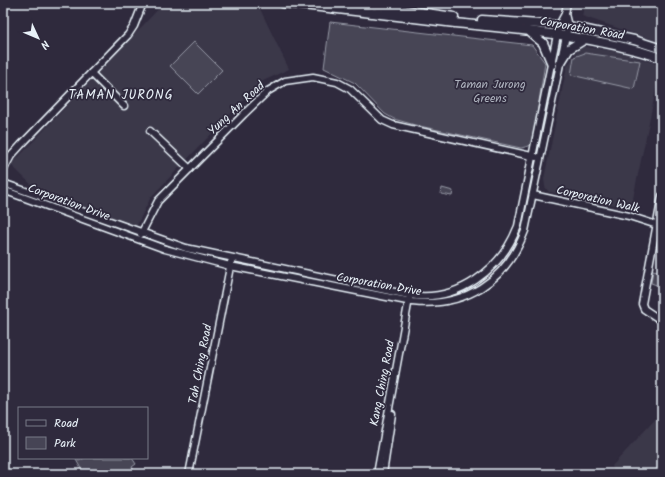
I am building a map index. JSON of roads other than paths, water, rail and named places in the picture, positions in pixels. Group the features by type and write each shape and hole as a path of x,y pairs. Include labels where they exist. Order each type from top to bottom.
{"main road":[{"name":"Corporation Road","path":"283,3 357,7 524,30 586,39 632,49 662,58"},
{"name":"Corporation Road","path":"357,7 362,3 458,18 568,26 634,40 662,49"},
{"path":"524,30 536,36 543,43 552,64"},
{"path":"561,62 570,49 586,39"}],"street":[{"path":"3,171 12,156 128,35 139,14 142,3"},
{"path":"567,3 565,14 568,26"},
{"name":"Corporation Drive","path":"3,182 186,248 233,259 384,289 426,304 446,302 467,296 481,288 506,265 519,246 525,231 542,158 561,62 562,36 559,25 565,14"},
{"name":"Corporation Drive","path":"3,190 165,249 232,266 410,299 443,294 462,288 487,273 499,261 514,237 518,226 552,64 562,36 568,26"},
{"path":"91,74 124,106"},
{"name":"Yung An Road","path":"139,239 158,201 268,91 285,81 313,77 327,79 350,89 382,120 393,125 542,158"},
{"path":"150,131 190,169"},
{"path":"3,161 12,156"},
{"name":"Corporation Walk","path":"533,195 629,216 657,225"},
{"path":"662,196 642,304 644,309 662,321"},
{"path":"654,241 662,243"},
{"name":"Tah Ching Road","path":"193,474 233,259"},
{"name":"Tah Ching Road","path":"189,474 232,266"},
{"name":"Kang Ching Road","path":"378,474 410,299"},
{"name":"Kang Ching Road","path":"383,474 390,412"}],"district":[{"name":"TAMAN JURONG","path":"121,94"}],"park label":[{"name":"Taman Jurong Greens","path":"490,91"}]}
